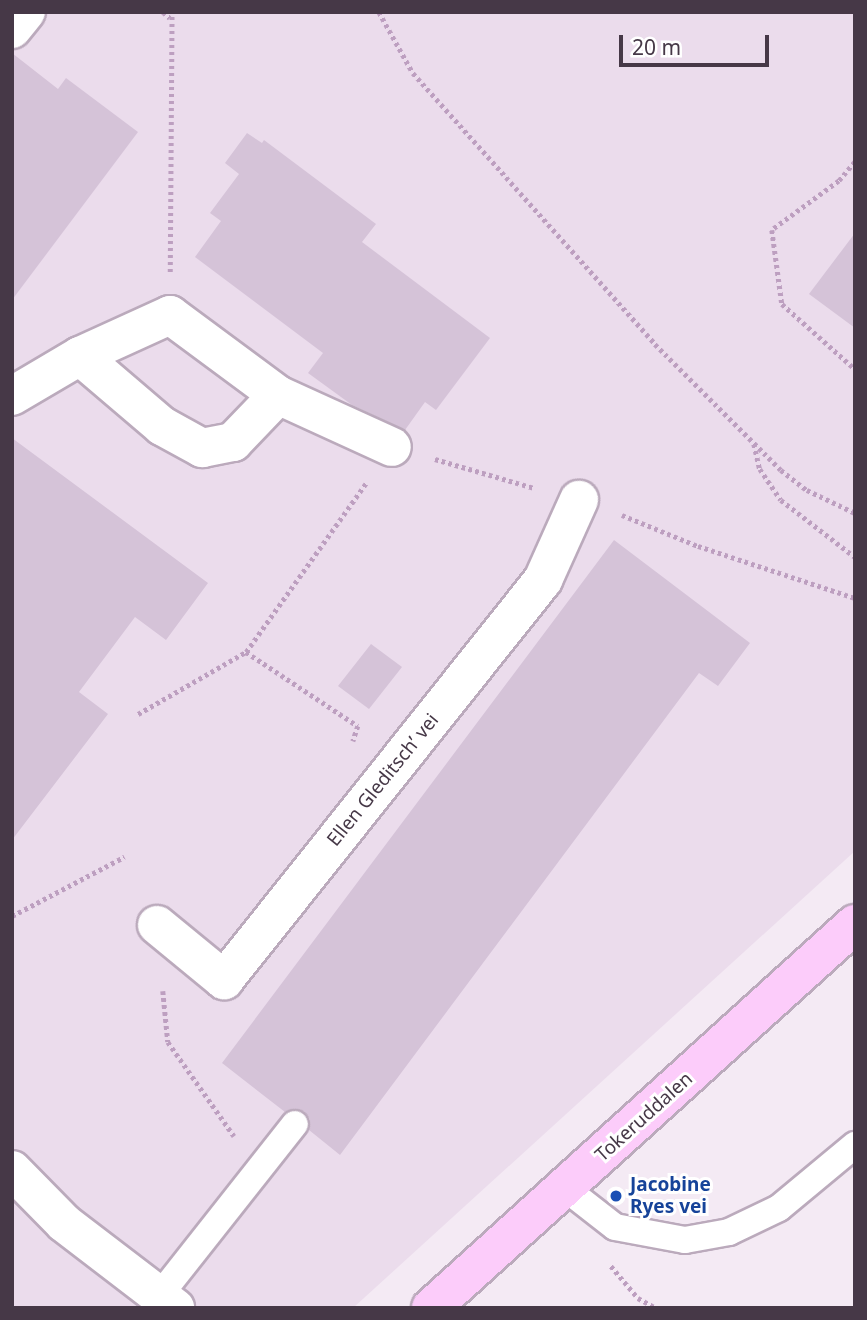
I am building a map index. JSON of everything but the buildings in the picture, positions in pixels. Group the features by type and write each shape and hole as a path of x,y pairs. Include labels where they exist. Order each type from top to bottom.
{"street":[{"path":"12,29 26,12"},
{"path":"12,396 80,356 170,314 278,395 391,447"},
{"path":"80,356 162,426 202,448 233,442 278,395"},
{"name":"Ellen Gleditsch’ vei","path":"157,925 224,980 543,580 579,500"},
{"name":"Tokeruddalen","path":"431,1308 855,924"},
{"path":"12,1170 64,1223 167,1302"}],"lane":[{"path":"167,1302 263,1163 295,1124"},
{"path":"565,1188 615,1227 685,1240 729,1232 779,1208 844,1170 855,1145"}],"path":[{"path":"163,12 171,15 170,314"},
{"path":"379,12 413,73 655,344 754,444 807,490 855,513"},
{"path":"855,162 839,181 772,230 782,304 855,369"},
{"path":"754,444 760,470 781,499 855,557"},
{"path":"138,714 246,652 391,447"},
{"path":"246,652 358,726 350,752"},
{"path":"13,916 124,857"},
{"path":"157,925 168,1042 227,1129 263,1163"},
{"path":"615,1227 611,1266 638,1298 656,1308"}],"shaded area":[{"path":"12,12 855,12 855,851 353,1308 12,1308"}],"place":[{"name":"Jacobine Ryes vei","path":"616,1196"}]}
